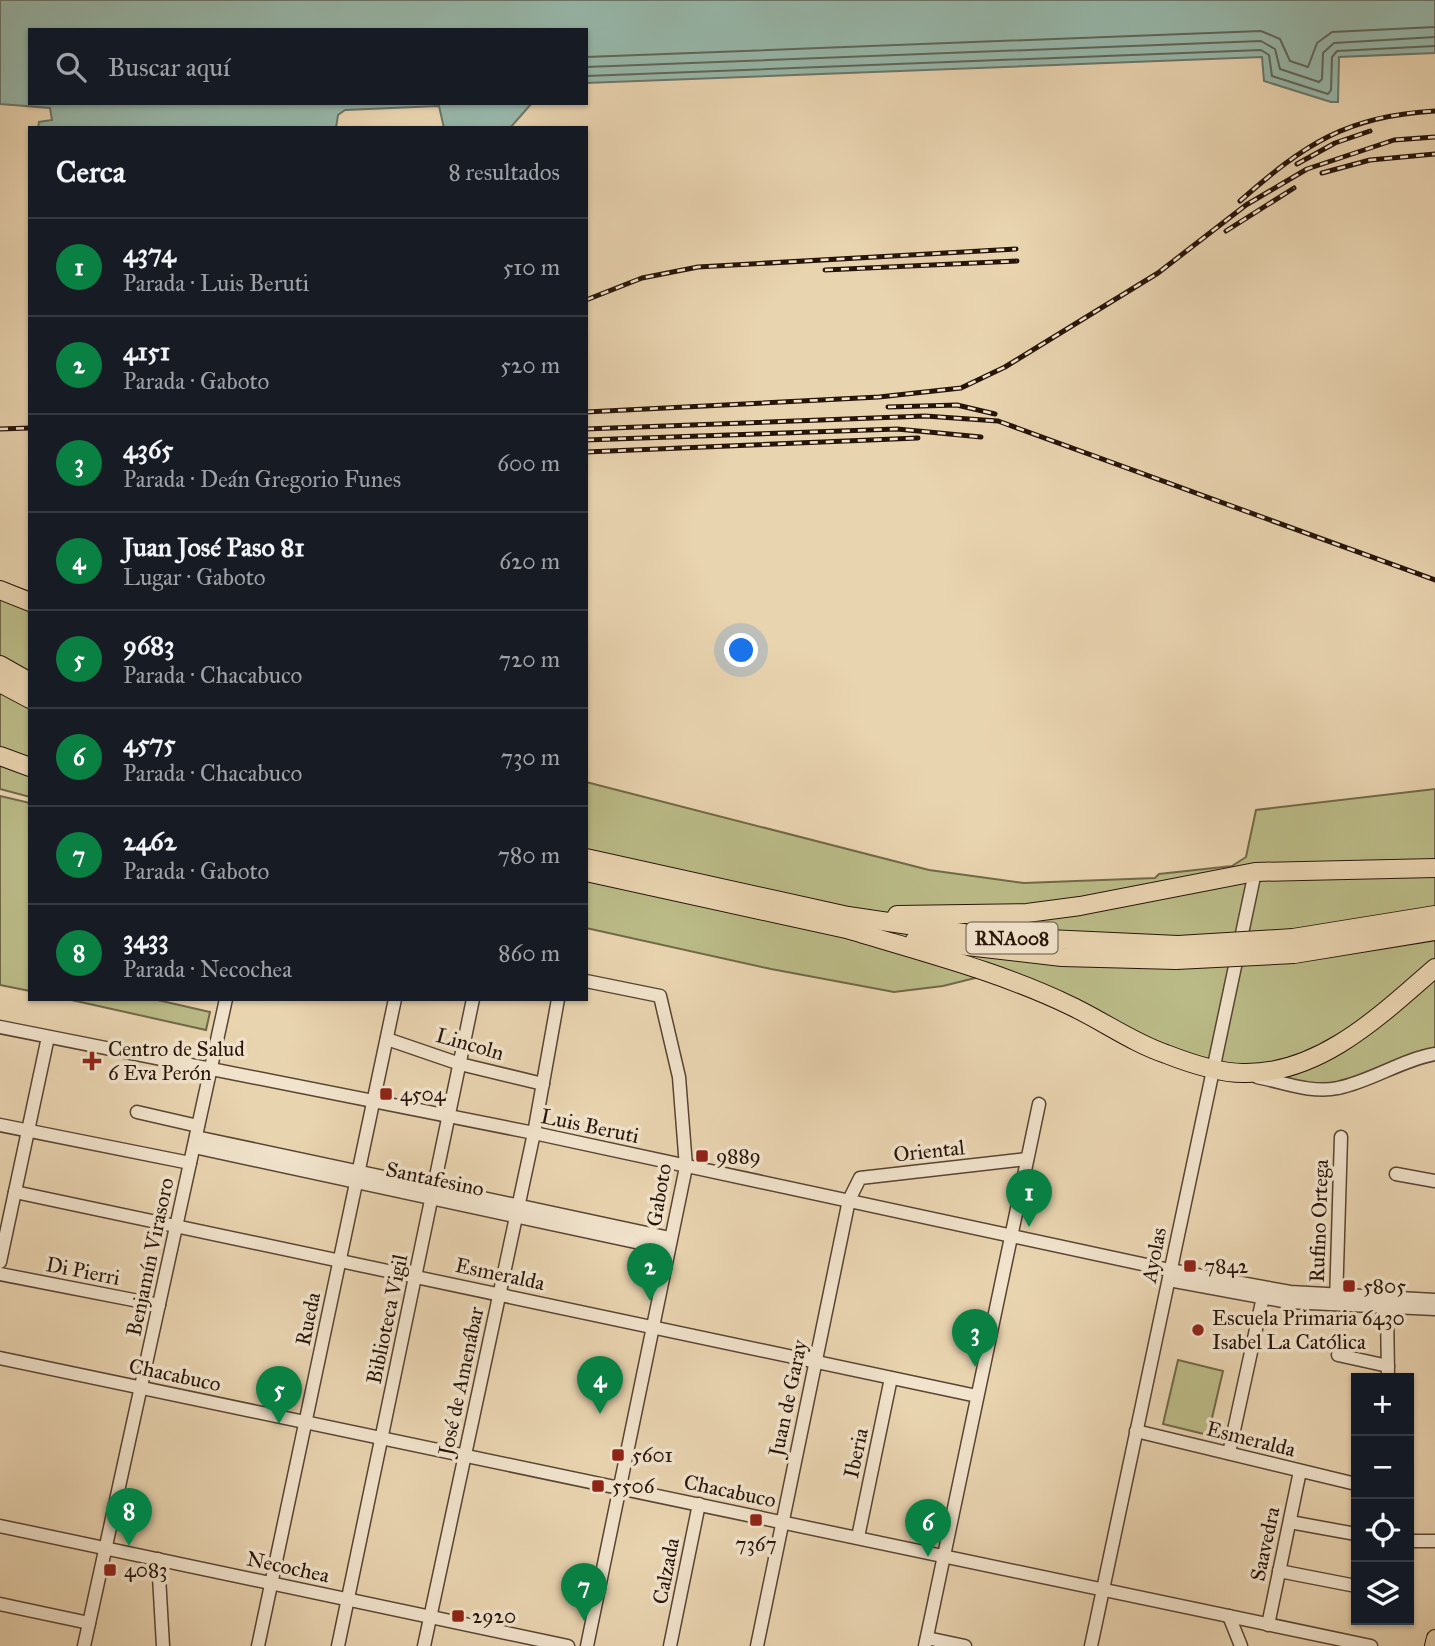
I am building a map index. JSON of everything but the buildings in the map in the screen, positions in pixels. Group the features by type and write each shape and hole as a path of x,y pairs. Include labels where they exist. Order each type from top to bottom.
{"highway":[{"path":"0,590 28,601"},
{"path":"0,665 28,681"},
{"path":"0,683 28,698"},
{"path":"0,756 28,766"},
{"name":"RNA008","path":"588,858 849,923 995,973 1071,1005 1165,1054 1213,1067"},
{"path":"849,923 1027,913 1137,898 1205,880 1255,872 1435,868"},
{"name":"RNA008","path":"588,872 849,923 1177,952 1293,946 1435,931"},
{"name":"RNA008","path":"1293,946 1435,915"},
{"path":"1213,1067 1243,1073 1284,1067 1315,1056 1370,1026 1435,968"}],"main road":[{"path":"1433,1646 1435,1638"}],"street":[{"name":"Ayolas","path":"1091,1646 1255,872"},
{"name":"Gaboto","path":"587,1646 686,1167 679,1077 660,996 588,981"},
{"name":"Benjamín Virasoro","path":"84,1646 226,1001"},
{"name":"Rueda","path":"258,1646 396,1001"},
{"name":"Biblioteca Vigil","path":"338,1646 473,1001"},
{"name":"José de Amenábar","path":"424,1646 534,1133 558,1001"},
{"name":"Luis Beruti","path":"0,1027 534,1133 1012,1235 1169,1275"},
{"path":"0,1262 48,1037"},
{"name":"Lincoln","path":"387,1039 460,1064 543,1084"},
{"path":"1243,1073 1314,1090 1337,1089 1419,1056 1435,1054"},
{"path":"965,1646 926,1642 1039,1104"},
{"name":"Santafesino","path":"137,1112 196,1137 358,1177 669,1244"},
{"path":"0,1125 190,1163"},
{"name":"Rufino Ortega","path":"1336,1300 1341,1137"},
{"name":"Oriental","path":"849,1200 860,1178 1027,1159"},
{"path":"1396,1174 1435,1181"},
{"name":"Esmeralda","path":"15,1192 977,1395"},
{"name":"Juan de Garay","path":"757,1646 849,1200"},
{"name":"Di Pierri","path":"0,1274 159,1305"},
{"path":"1169,1275 1263,1297 1435,1300"},
{"path":"1169,1275 1387,1307 1435,1309"},
{"path":"1229,1453 1263,1297"},
{"path":"1338,1354 1388,1372 1387,1307"},
{"name":"Chacabuco","path":"0,1358 1370,1646"},
{"name":"Iberia","path":"858,1537 891,1378"},
{"name":"Esmeralda","path":"1136,1431 1351,1484"},
{"name":"Saavedra","path":"1268,1625 1300,1471"},
{"name":"Calzada","path":"670,1646 699,1504"},
{"path":"1290,1522 1351,1533"},
{"name":"Necochea","path":"0,1526 568,1646"},
{"path":"1414,1541 1435,1541"},
{"path":"158,1559 163,1646"},
{"path":"1279,1571 1351,1585"},
{"path":"0,1604 89,1623"},
{"path":"1229,1616 1241,1646"}],"green space":[{"path":"0,581 28,591 28,796 0,789"},
{"path":"588,783 929,870 1024,883 1155,878 1159,874 1232,866 1246,857 1256,810 1435,789 1435,1054 1337,1089 1213,1067 995,973 943,986 894,992 771,969 588,928"},
{"path":"0,796 28,803 28,991 0,985"},
{"path":"76,1001 162,1001 210,1012 206,1030"},
{"path":"1178,1360 1223,1371 1208,1435 1163,1424"}],"water":[{"path":"0,0 1435,0 1435,53 1339,57 1338,102 1264,81 1262,57 588,83 588,28 28,28 28,105 530,105 512,126 444,126 439,106 345,110 338,115 336,126 38,126 39,122 52,120 50,108 0,104"}],"railway":[{"path":"1240,201 1285,164 1328,137 1376,119 1435,111"},
{"path":"1297,164 1335,143 1370,131"},
{"path":"588,412 879,397 961,388 1005,367 1158,273 1246,205 1307,169 1394,140 1435,137"},
{"path":"1322,173 1370,160 1435,154"},
{"path":"1226,231 1294,188"},
{"path":"588,299 642,278 698,267 1016,249"},
{"path":"825,270 1017,261"},
{"path":"888,407 957,405 995,414"},
{"path":"588,429 925,416 998,421 1435,580"},
{"path":"0,429 28,428"},
{"path":"588,440 897,429 981,437"},
{"path":"588,452 918,438"}],"place":[{"name":"Centro de Salud 6 Eva Perón","path":"92,1061"},
{"name":"4504","path":"386,1094"},
{"name":"9889","path":"702,1156"},
{"name":"4374","path":"1029,1227"},
{"name":"7842","path":"1190,1266"},
{"name":"5805","path":"1349,1286"},
{"name":"4151","path":"650,1301"},
{"name":"Escuela Primaria 6430 Isabel La Católica","path":"1198,1330"},
{"name":"4365","path":"975,1367"},
{"name":"Juan José Paso 81","path":"600,1414"},
{"name":"9683","path":"279,1424"},
{"name":"5601","path":"618,1455"},
{"name":"5506","path":"598,1486"},
{"name":"7367","path":"756,1520"},
{"name":"3433","path":"129,1546"},
{"name":"4575","path":"928,1557"},
{"name":"4083","path":"110,1570"},
{"name":"2920","path":"458,1616"},
{"name":"2462","path":"584,1621"}]}
